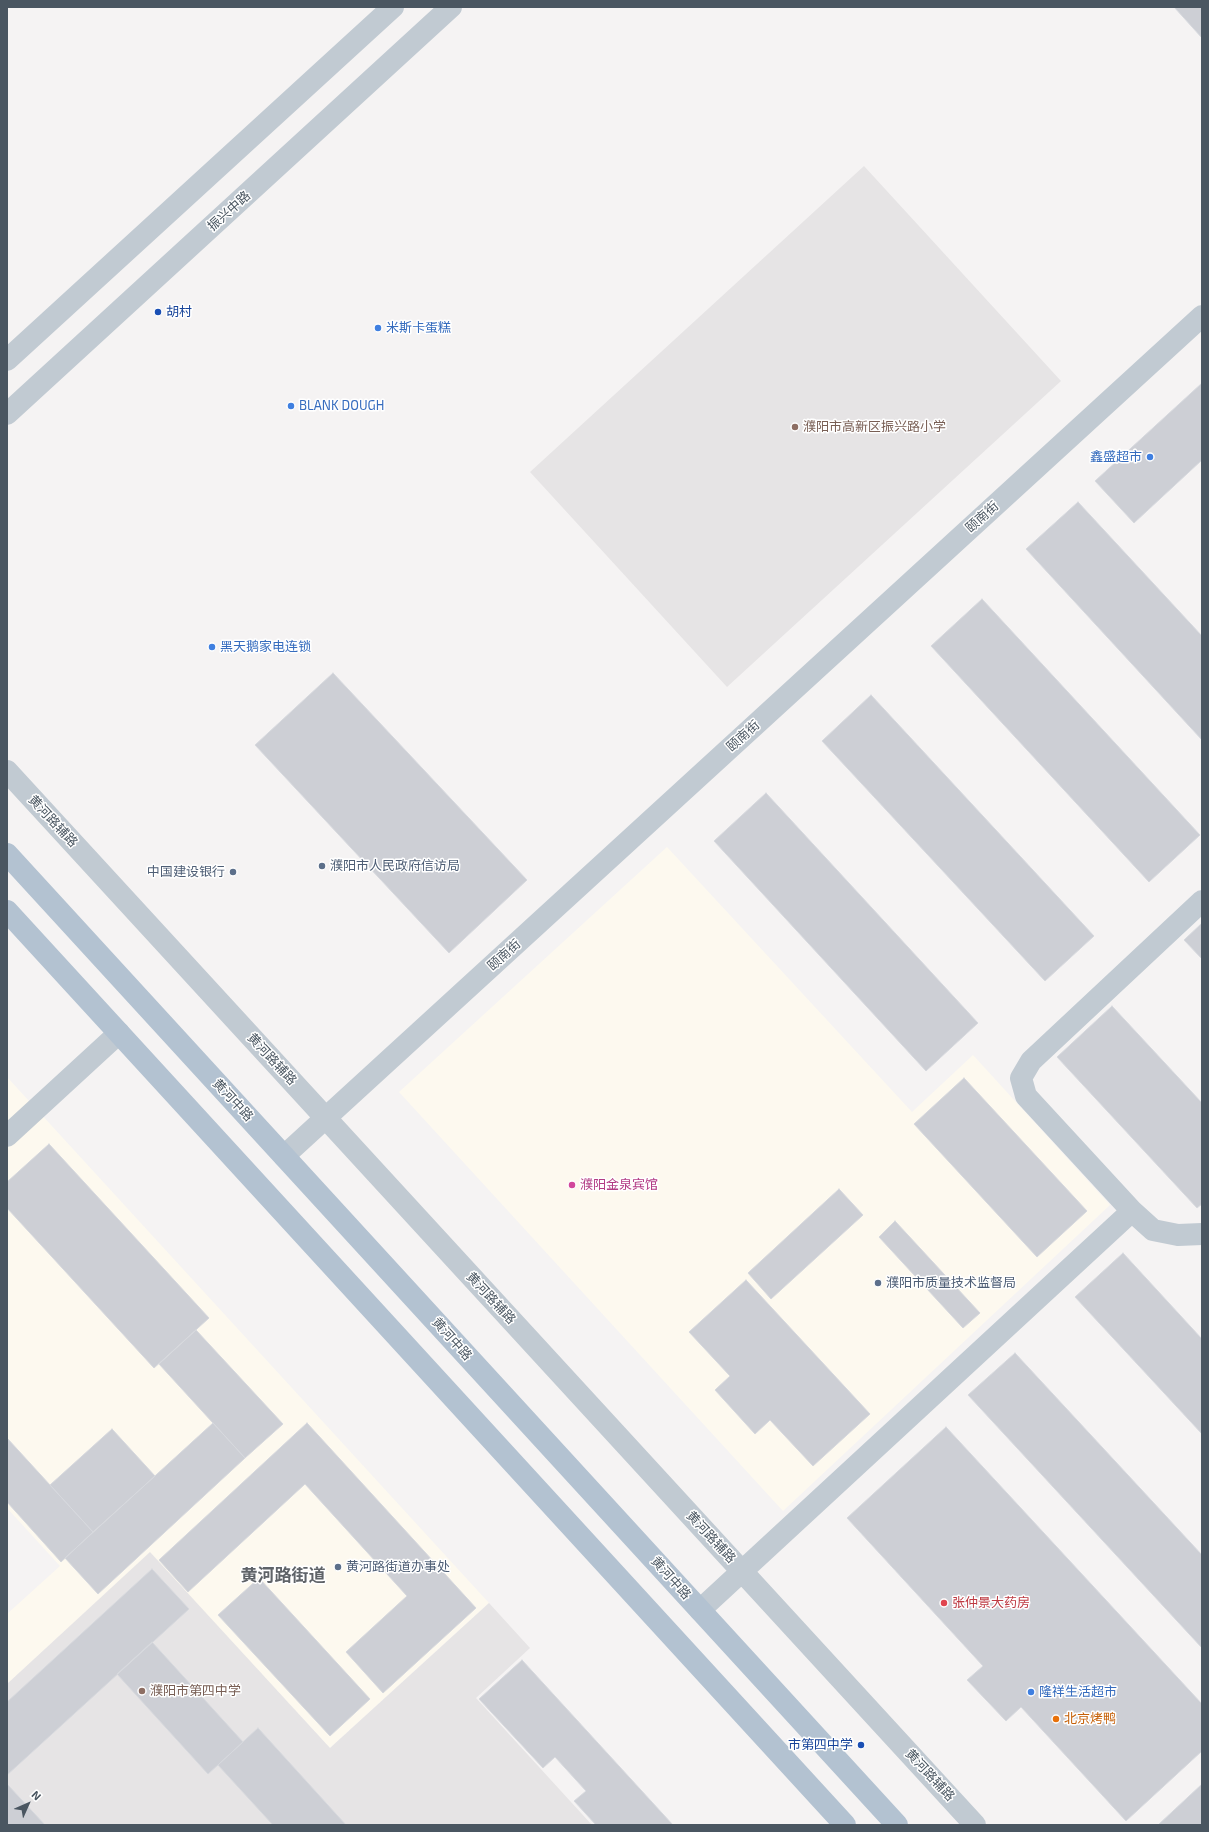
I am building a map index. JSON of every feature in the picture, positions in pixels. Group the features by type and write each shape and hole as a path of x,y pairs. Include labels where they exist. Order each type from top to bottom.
{"main road":[{"name":"黄河中路","path":"7,854 897,1825"},
{"path":"7,911 845,1825"}],"street":[{"path":"7,360 392,7"},
{"name":"振兴中路","path":"7,414 451,7"},
{"name":"颐南街","path":"284,1156 1202,316"},
{"name":"黄河路辅路","path":"7,771 975,1825"},
{"path":"1202,901 1030,1061 1021,1078 1026,1096 1132,1210 1153,1230 1178,1235 1202,1234"},
{"path":"7,1136 119,1033"},
{"path":"700,1610 1132,1210"}],"shaded area":[{"name":"濮阳市高新区振兴路小学","path":"864,166 1061,381 727,687 530,472"},
{"path":"667,847 912,1112 973,1055 1110,1205 783,1511 399,1092"},
{"path":"7,1077 489,1603 330,1748 150,1553 7,1684 7,1614 60,1566 7,1508"},
{"name":"濮阳市第四中学","path":"150,1552 330,1748 489,1603 530,1648 476,1698 592,1825 7,1825 7,1684"}],"building":[{"path":"1174,7 1202,7 1202,38"},
{"path":"1202,383 1202,460 1134,523 1095,481"},
{"path":"1078,502 1202,636 1202,740 1026,549"},
{"path":"982,599 1200,835 1149,882 931,646"},
{"path":"333,673 527,880 449,953 255,745"},
{"path":"871,695 1094,936 1045,981 822,741"},
{"path":"766,793 978,1023 926,1071 714,841"},
{"path":"1202,923 1202,959 1184,940"},
{"path":"1112,1006 1202,1103 1202,1204 1197,1208 1057,1057"},
{"path":"964,1078 1087,1211 1037,1257 914,1124"},
{"path":"49,1144 209,1318 154,1368 7,1208 7,1182"},
{"path":"839,1189 863,1215 771,1299 748,1273"},
{"path":"895,1221 980,1313 963,1328 879,1237"},
{"path":"1123,1253 1202,1339 1202,1434 1075,1297"},
{"path":"746,1280 870,1414 813,1466 770,1420 755,1434 715,1390 730,1376 689,1332"},
{"path":"196,1330 283,1424 245,1458 159,1364"},
{"path":"1015,1353 1202,1555 1202,1648 968,1395"},
{"path":"213,1423 245,1458 98,1594 65,1558"},
{"path":"307,1423 476,1608 383,1693 346,1652 407,1596 305,1484 188,1592 159,1560"},
{"path":"946,1427 1202,1704 1202,1751 1126,1821 1021,1707 1006,1721 967,1680 983,1666 847,1518"},
{"path":"112,1429 155,1476 93,1532 50,1485"},
{"path":"7,1438 93,1532 61,1562 7,1502"},
{"path":"152,1569 189,1609 7,1775 7,1702"},
{"path":"259,1578 370,1699 330,1736 218,1615"},
{"path":"152,1642 243,1742 208,1774 117,1674"},
{"path":"522,1660 673,1825 596,1825 574,1801 586,1791 555,1757 543,1768 479,1699"},
{"path":"258,1728 346,1825 273,1825 218,1765"},
{"path":"7,1784 45,1825 7,1825"},
{"path":"1202,1784 1202,1825 1158,1825"}],"place":[{"name":"胡村","path":"158,312"},
{"name":"米斯卡蛋糕","path":"378,328"},
{"name":"BLANK DOUGH","path":"291,406"},
{"name":"濮阳市高新区振兴路小学","path":"795,427"},
{"name":"鑫盛超市","path":"1150,457"},
{"name":"黑天鹅家电连锁","path":"212,647"},
{"name":"濮阳市人民政府信访局","path":"322,866"},
{"name":"中国建设银行","path":"233,872"},
{"name":"濮阳金泉宾馆","path":"572,1185"},
{"name":"濮阳市质量技术监督局","path":"878,1283"},
{"name":"黄河路街道办事处","path":"338,1567"},
{"name":"张仲景大药房","path":"944,1603"},
{"name":"濮阳市第四中学","path":"142,1691"},
{"name":"隆祥生活超市","path":"1031,1692"},
{"name":"北京烤鸭","path":"1056,1719"},
{"name":"市第四中学","path":"861,1745"}],"district":[{"name":"黄河路街道","path":"283,1575"}]}
